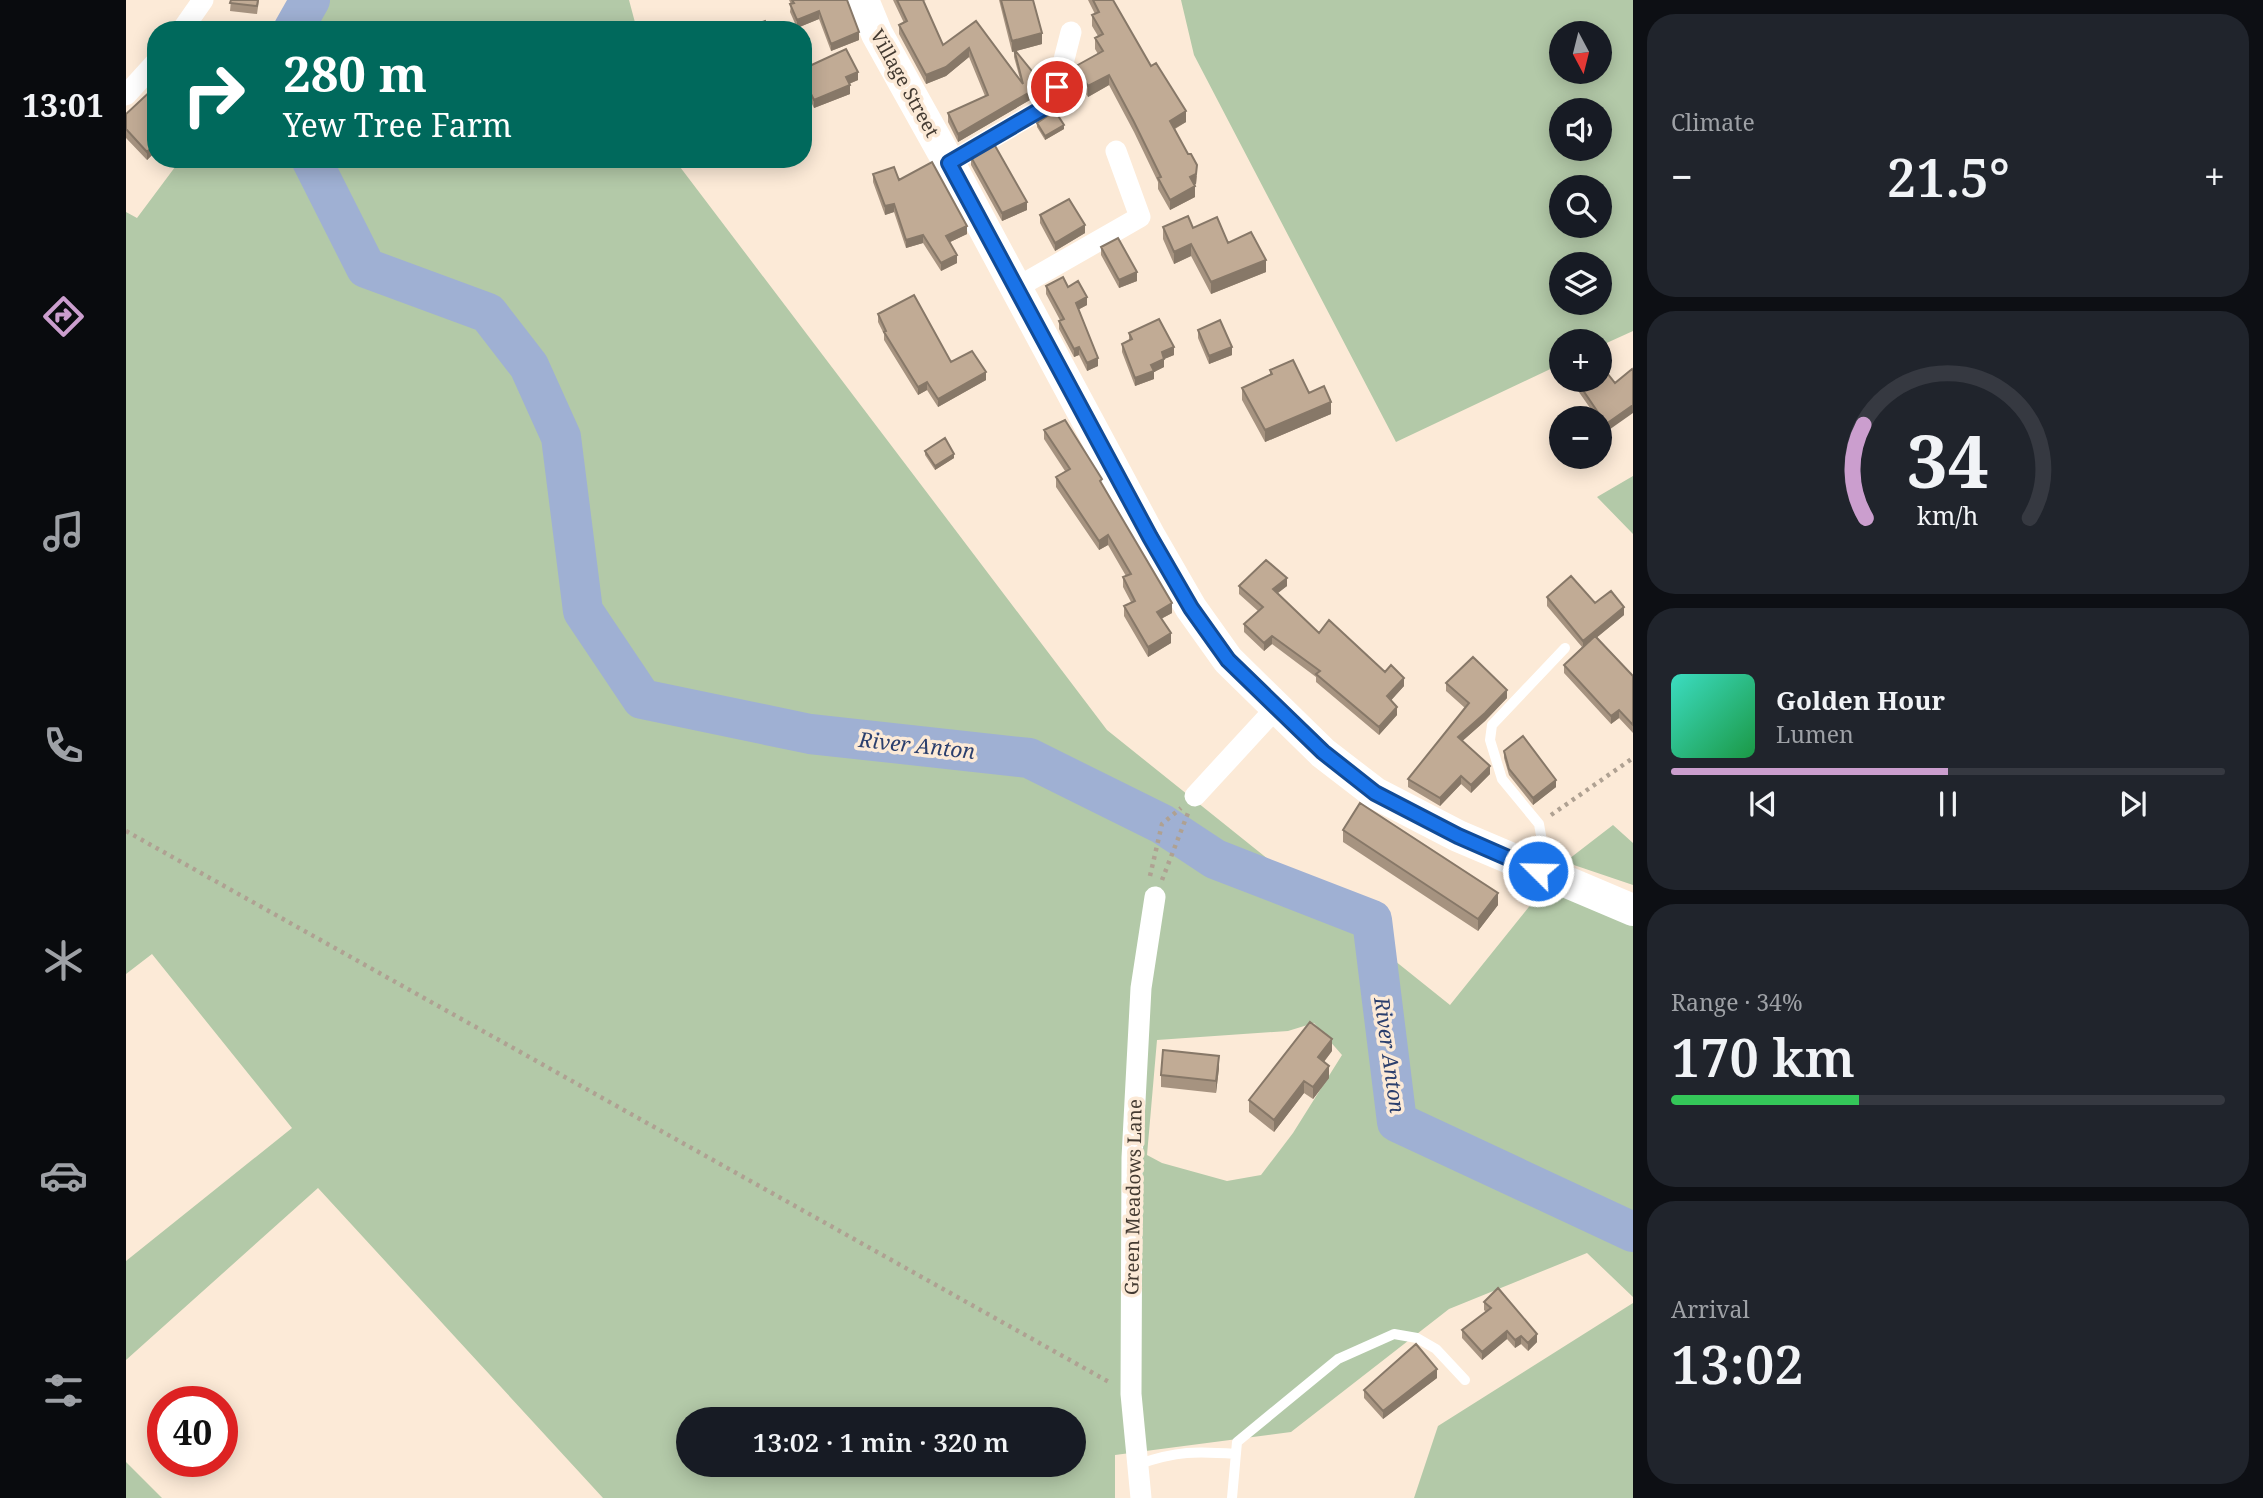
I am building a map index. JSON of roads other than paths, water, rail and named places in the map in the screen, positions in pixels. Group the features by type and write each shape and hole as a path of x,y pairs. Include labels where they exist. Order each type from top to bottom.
{"street":[{"path":"188,21 203,0"},
{"name":"Village Street","path":"863,0 877,34 1191,608 1228,660 1323,752 1375,793 1458,836 1633,910"},
{"path":"949,163 1045,107 1057,87 1071,32"},
{"path":"126,95 147,72"},
{"path":"1016,288 1140,217 1116,151"},
{"path":"1195,796 1276,708"},
{"name":"Green Meadows Lane","path":"1141,1498 1132,1394 1132,1158 1141,988 1154,903"}],"lane":[{"path":"1538,871 1543,846 1539,824 1502,779 1490,740 1492,724 1565,648"},
{"path":"1232,1498 1237,1442 1338,1359 1394,1334 1417,1338 1436,1349 1465,1380"},
{"path":"1139,1464 1167,1454 1198,1451 1236,1454"}],"waterway":[{"name":"River Anton","path":"298,21 310,0"},
{"name":"River Anton","path":"316,168 366,268 488,313 529,366 561,437 583,611 642,699 810,734 1029,758 1162,824 1215,859 1372,920 1397,1122 1633,1232"}]}
